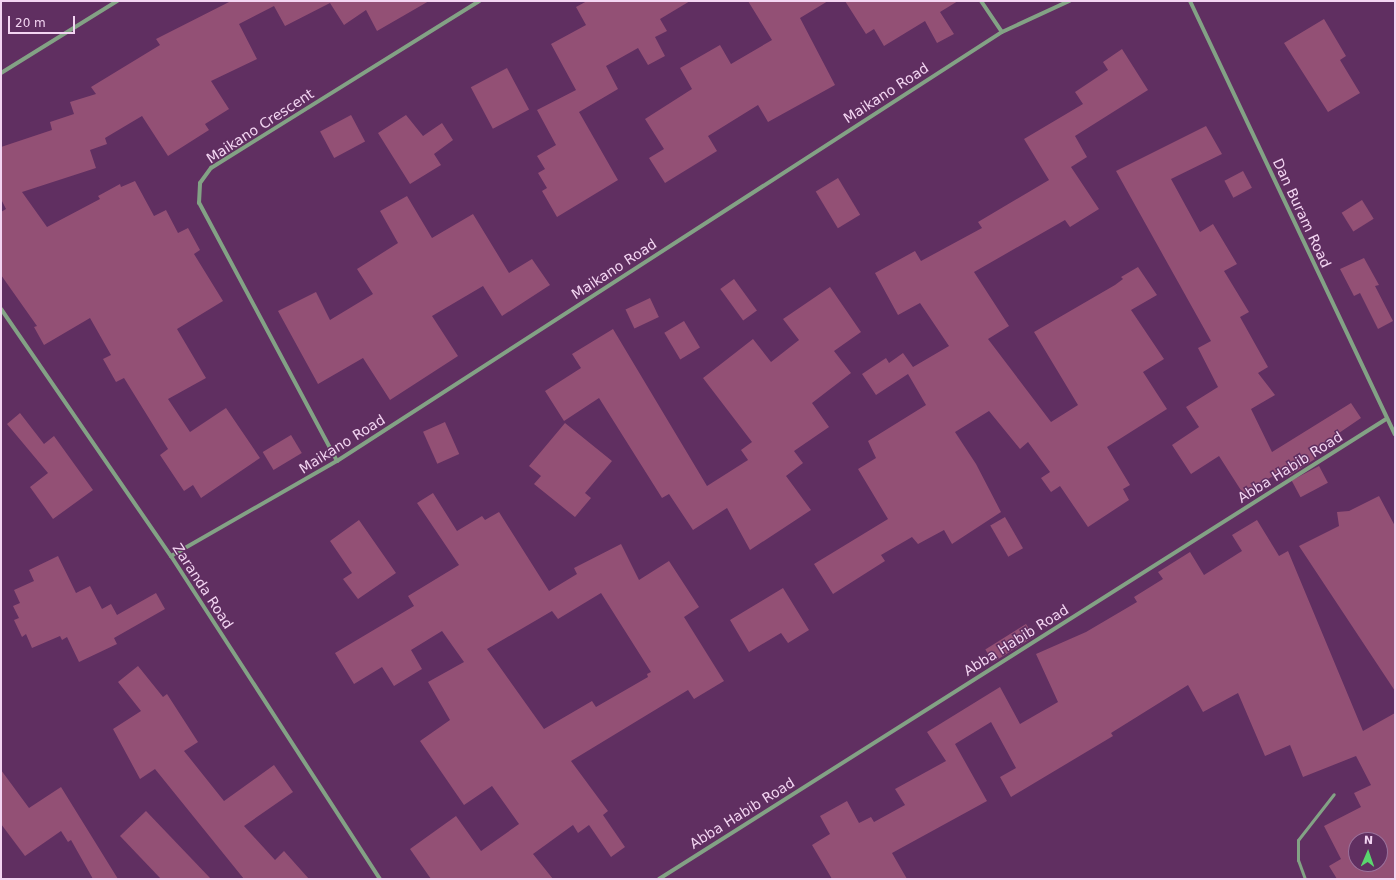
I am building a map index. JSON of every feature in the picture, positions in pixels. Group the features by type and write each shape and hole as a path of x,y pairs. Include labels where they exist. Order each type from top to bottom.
{"street":[{"path":"1,73 117,1"},
{"name":"Maikano Crescent","path":"337,461 199,203 200,183 211,168 479,1"},
{"path":"981,1 1002,32"},
{"name":"Maikano Road","path":"171,556 337,461 1002,32 1069,1"},
{"name":"Dan Buram Road","path":"1190,1 1386,419 1395,434"},
{"name":"Zaranda Road","path":"1,309 171,556 380,879"},
{"name":"Abba Habib Road","path":"659,879 1386,419"}],"lane":[{"path":"1305,879 1298,860 1298,840 1334,794"}],"building":[{"path":"231,1 429,1 377,31 366,10 344,25 330,3 285,26 274,6 239,24 257,59 211,81 229,109 205,124 209,130 168,156 142,116 105,138 107,144 90,150 96,168 22,192 47,227 100,199 98,196 120,184 121,187 135,181 154,216 166,210 178,233 188,228 200,250 194,254 223,301 177,329 206,378 168,399 190,432 226,408 260,458 201,498 193,485 184,491 160,455 168,449 124,378 116,382 103,359 111,355 90,318 44,345 34,327 37,326 1,275 1,212 6,209 1,199 1,147 52,130 50,122 74,114 70,102 96,94 91,87 160,45 156,39"},
{"path":"587,1 690,1 660,19 667,31 655,37 665,56 648,65 638,48 606,66 618,89 579,112 618,180 557,217 542,191 547,188 538,173 545,169 537,156 556,145 537,110 576,90 551,44 586,25 576,7"},
{"path":"748,1 828,1 800,18 835,85 768,122 758,105 708,136 717,151 665,183 649,158 664,149 645,119 692,89 680,68 720,45 731,64 772,40"},
{"path":"845,1 958,1 940,12 954,34 937,43 925,21 884,46 874,29 866,34"},
{"path":"1324,19 1346,56 1340,60 1360,93 1328,112 1284,43"},
{"path":"1122,49 1148,90 1075,136 1087,157 1071,167 1099,209 1070,227 1065,220 974,272 1009,326 988,339 1051,422 1078,405 1034,332 1115,285 1123,279 1121,277 1138,267 1157,295 1131,310 1164,359 1143,372 1167,409 1107,447 1130,485 1123,489 1129,500 1088,527 1060,486 1051,492 1041,478 1050,472 1028,442 1020,449 989,411 955,432 976,464 1001,512 952,544 944,530 918,544 912,537 881,555 885,561 833,594 814,564 888,519 858,469 876,458 868,441 926,405 908,374 876,395 862,374 886,358 889,363 903,353 913,367 949,346 920,303 898,315 875,273 915,251 921,261 982,228 978,222 1049,180 1024,139 1083,104 1075,92 1108,70 1103,62"},
{"path":"507,68 529,109 493,129 471,87"},
{"path":"351,115 365,141 334,158 320,131"},
{"path":"406,115 423,136 442,123 453,140 434,154 441,165 410,184 378,133"},
{"path":"1206,126 1222,154 1171,179 1200,232 1213,224 1237,264 1224,271 1249,312 1240,317 1268,367 1258,373 1275,395 1251,409 1272,452 1351,403 1361,418 1311,452 1315,459 1289,476 1285,468 1244,495 1219,456 1191,474 1172,445 1199,427 1186,407 1218,387 1198,348 1211,341 1116,171"},
{"path":"1243,171 1252,188 1233,198 1224,181"},
{"path":"838,178 860,215 838,228 816,191"},
{"path":"407,196 432,238 473,214 509,273 532,259 550,285 502,316 483,286 432,316 458,356 390,400 363,358 318,384 278,311 316,292 330,320 373,294 357,269 398,243 380,211"},
{"path":"1362,200 1374,219 1353,231 1342,213"},
{"path":"1364,258 1379,285 1375,286 1393,321 1378,329 1360,293 1354,296 1340,269"},
{"path":"734,279 757,311 743,321 720,289"},
{"path":"830,287 861,332 834,351 851,373 812,403 829,427 794,451 803,463 786,476 811,510 750,550 727,508 693,530 669,494 662,498 599,398 564,421 545,391 581,368 572,354 613,329 707,486 748,460 741,450 752,442 703,378 753,339 771,362 799,340 783,319"},
{"path":"650,298 659,317 634,328 626,309"},
{"path":"684,321 700,348 680,359 664,333"},
{"path":"20,413 44,444 54,436 93,490 53,519 30,487 48,473 7,424"},
{"path":"445,422 459,454 437,464 423,432"},
{"path":"565,423 612,461 585,493 591,498 575,517 534,484 541,476 529,466"},
{"path":"291,435 302,453 274,470 263,452"},
{"path":"1319,466 1328,483 1301,497 1292,481"},
{"path":"433,493 457,531 482,516 485,520 499,512 549,591 577,574 574,568 621,544 639,580 669,561 699,607 684,617 724,681 694,699 688,690 571,761 608,811 603,815 625,847 611,857 589,825 578,833 573,825 533,854 553,879 431,879 410,849 456,816 481,851 519,824 492,786 464,805 420,741 450,720 428,682 464,662 442,631 411,650 422,669 394,686 382,667 354,684 335,653 414,606 408,596 459,565 417,503","holes":["601,593 651,672 647,674 648,677 596,707 592,701 544,729 487,649 552,611 558,619"]},
{"path":"1379,496 1395,526 1395,691 1299,546 1339,526 1337,512 1349,511"},
{"path":"1005,517 1023,548 1008,557 990,526"},
{"path":"359,520 396,573 358,599 343,579 352,573 330,541"},
{"path":"1257,520 1279,556 1288,551 1363,731 1395,713 1395,879 1337,879 1329,866 1341,859 1324,826 1361,807 1354,793 1371,785 1356,756 1303,777 1290,745 1265,756 1238,693 1203,712 1188,685 1111,733 1113,736 1011,797 1000,777 1016,768 991,722 955,744 987,801 892,853 907,879 832,879 812,845 830,834 820,816 847,801 859,823 871,817 874,822 905,805 895,789 946,761 927,732 1000,687 1020,724 1058,702 1036,654 1086,632 1137,602 1134,597 1163,579 1158,572 1190,552 1204,575 1242,551 1232,535"},
{"path":"58,556 76,593 90,586 102,609 111,604 117,615 156,593 165,609 114,638 117,644 79,662 67,637 62,640 60,636 32,648 26,634 22,637 14,620 19,618 13,606 20,603 14,590 34,581 29,570"},
{"path":"783,588 809,630 788,643 781,633 749,652 730,620"},
{"path":"1026,624 1034,637 993,662 985,649"},
{"path":"138,666 163,697 167,694 198,742 184,751 224,801 274,765 293,792 244,826 275,860 284,851 309,879 244,879 155,769 140,779 113,729 141,711 118,682"},
{"path":"1,770 29,808 61,787 118,879 93,879 71,840 68,842 61,831 25,856 1,824"},
{"path":"146,811 211,879 161,879 120,836"}]}
